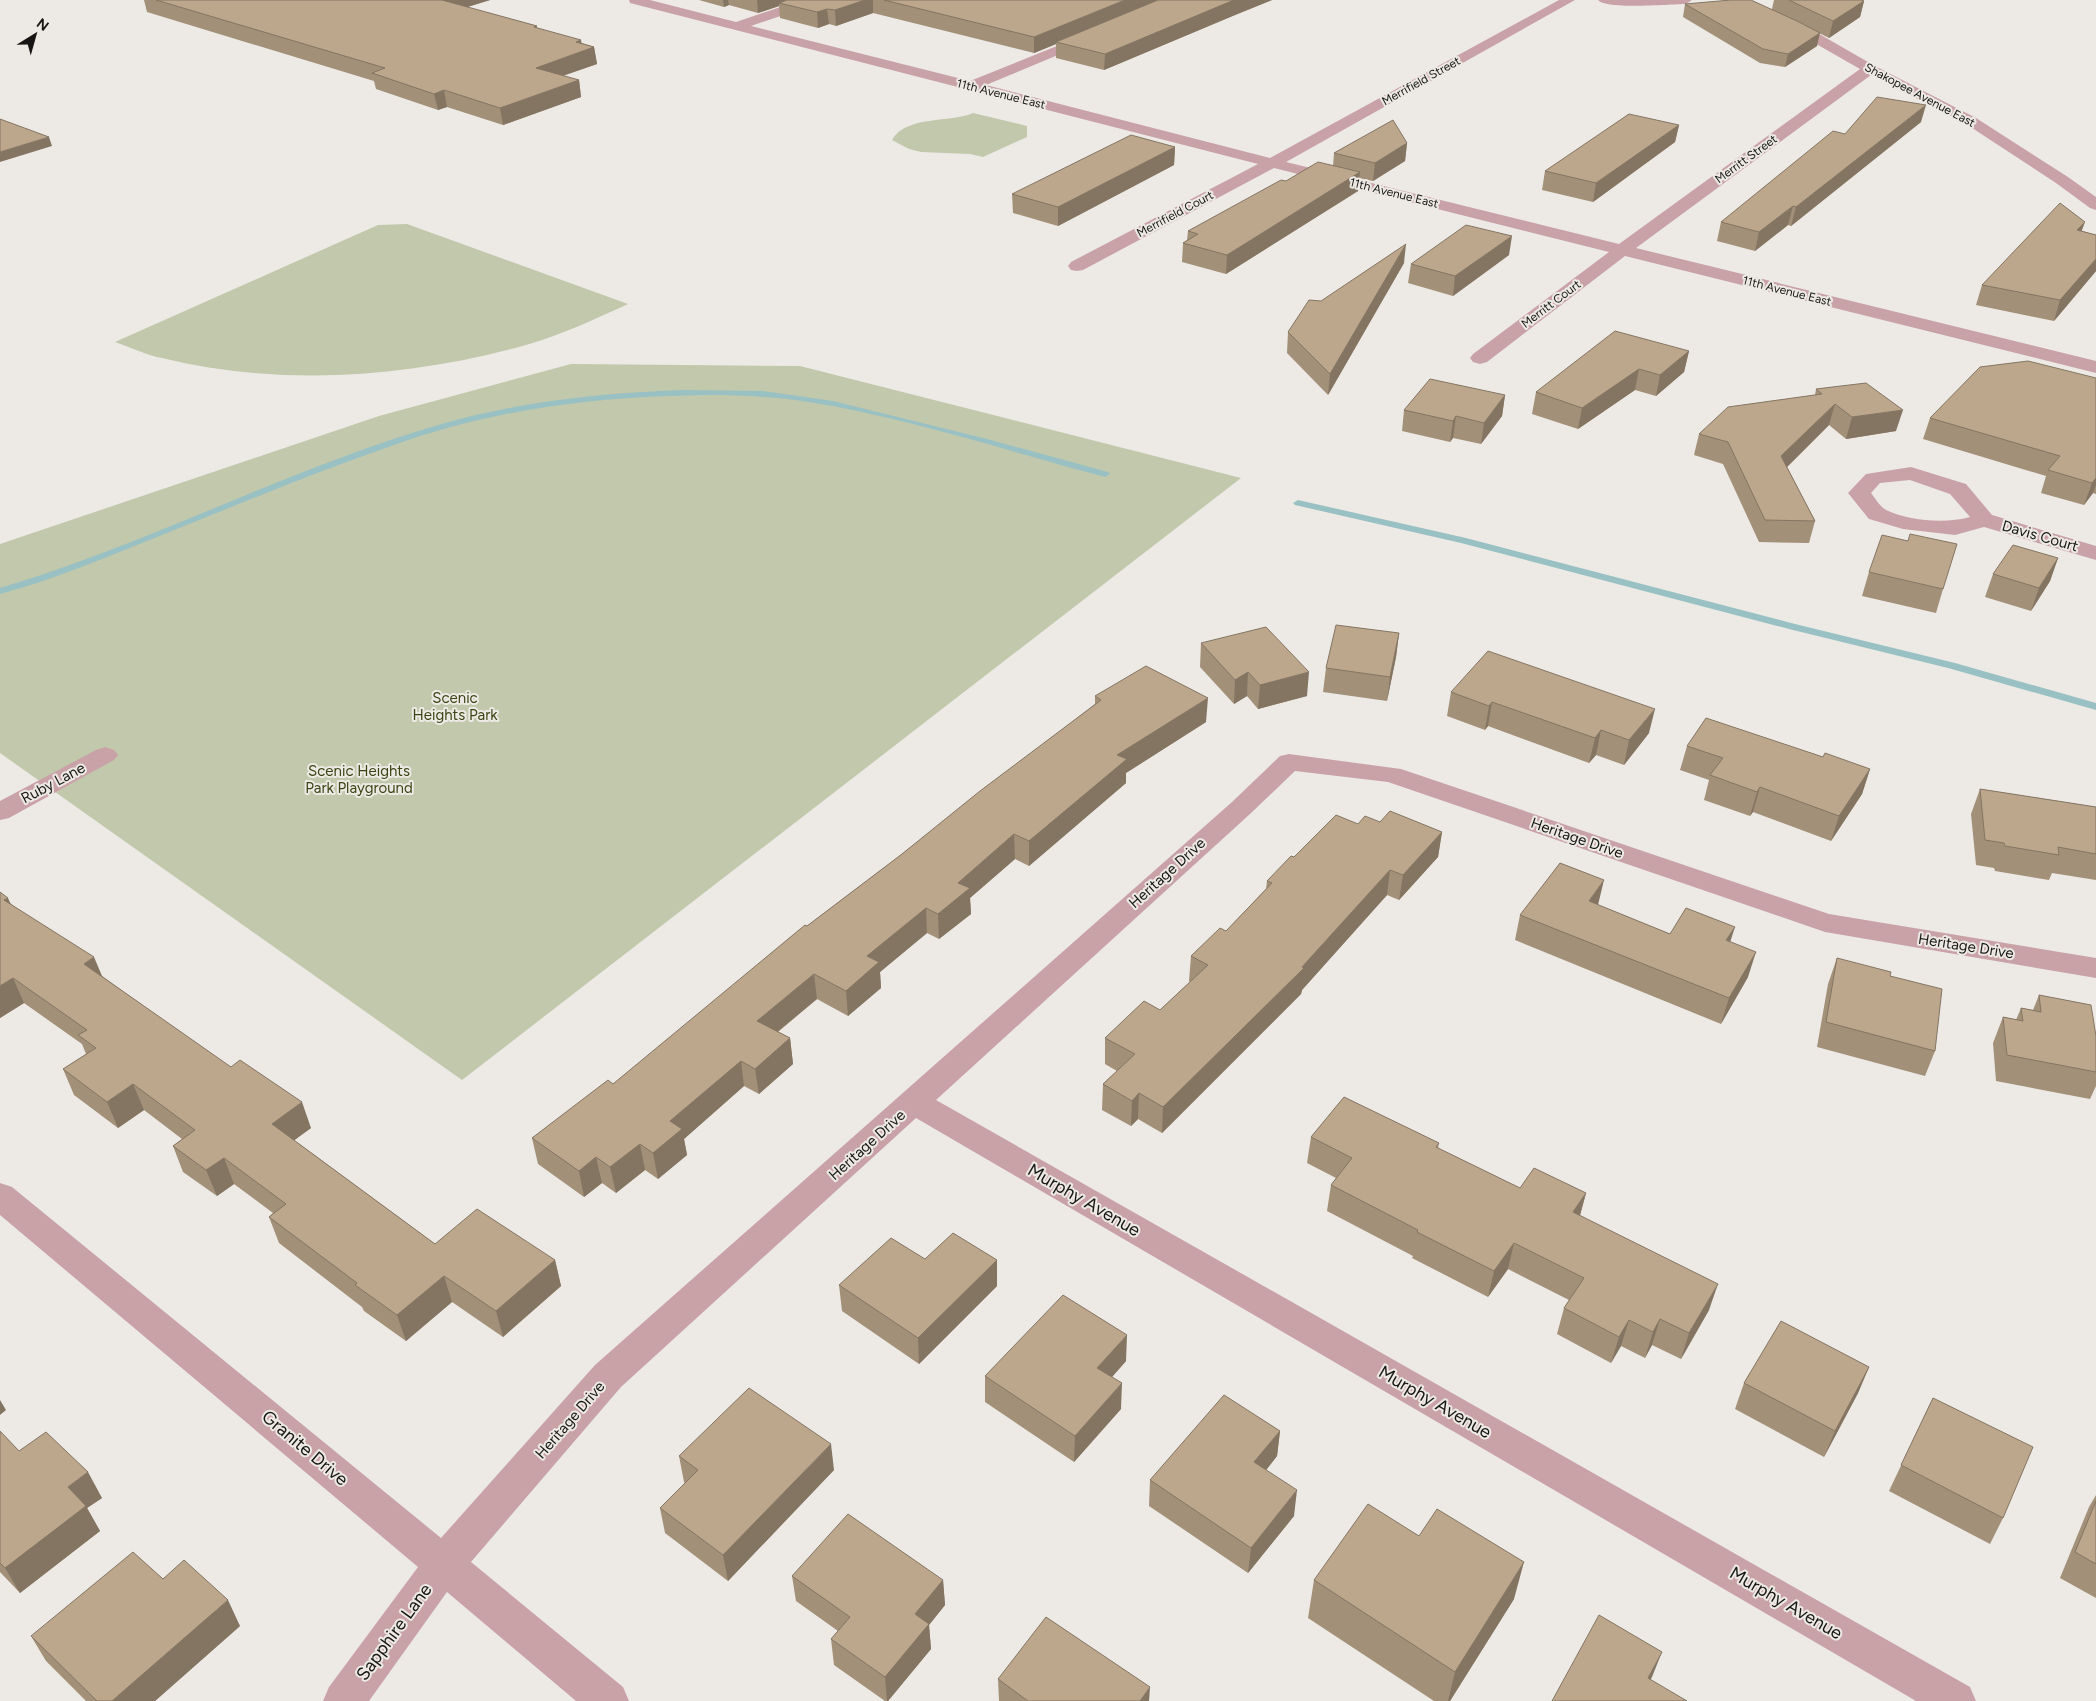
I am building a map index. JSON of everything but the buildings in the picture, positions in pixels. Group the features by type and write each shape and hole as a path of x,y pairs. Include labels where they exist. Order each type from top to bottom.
{"street":[{"name":"11th Avenue East","path":"635,0 1622,250 2096,367"},
{"path":"737,26 814,0"},
{"name":"Merrifield Street","path":"1272,162 1569,0"},
{"path":"1604,0 1627,2 1686,0"},
{"name":"Shakopee Avenue East","path":"1736,0 1802,30 1870,69 1971,121 2062,180 2096,205"},
{"path":"972,86 1097,34"},
{"name":"Merritt Street","path":"1622,250 1870,69"},
{"name":"Merrifield Court","path":"1077,266 1272,162"},
{"name":"Merritt Court","path":"1480,358 1622,250"},
{"name":"Davis Court","path":"1984,520 1958,489 1911,473 1873,478 1859,493 1877,514 1910,524 1955,528 1984,520 2096,552"},
{"name":"Ruby Lane","path":"0,812 105,755"},
{"name":"Heritage Drive","path":"444,1564 608,1376 1289,762 1392,775 1825,923 2096,968"},
{"name":"Murphy Avenue","path":"914,1102 1955,1701"},
{"name":"Granite Drive","path":"0,1196 608,1701"},
{"name":"Sapphire Lane","path":"344,1701 444,1564"}],"green space":[{"path":"973,113 1027,126 1027,137 983,157 970,154 921,152 909,149 892,140 899,132 918,123"},
{"path":"407,224 628,304 578,326 526,345 436,365 344,375 252,373 207,367 156,357 115,342 378,225"},
{"name":"Scenic Heights Park","path":"571,364 800,366 1241,478 462,1080 0,753 0,544 379,416"}],"waterway":[{"path":"0,591 74,566 300,476 393,442 464,420 571,400 682,393 743,393 787,396 880,414 1105,474"},
{"path":"1298,503 1462,540 1793,627 1951,665 2096,707"}],"park label":[{"name":"Scenic Heights Park Playground","path":"359,780"}]}
